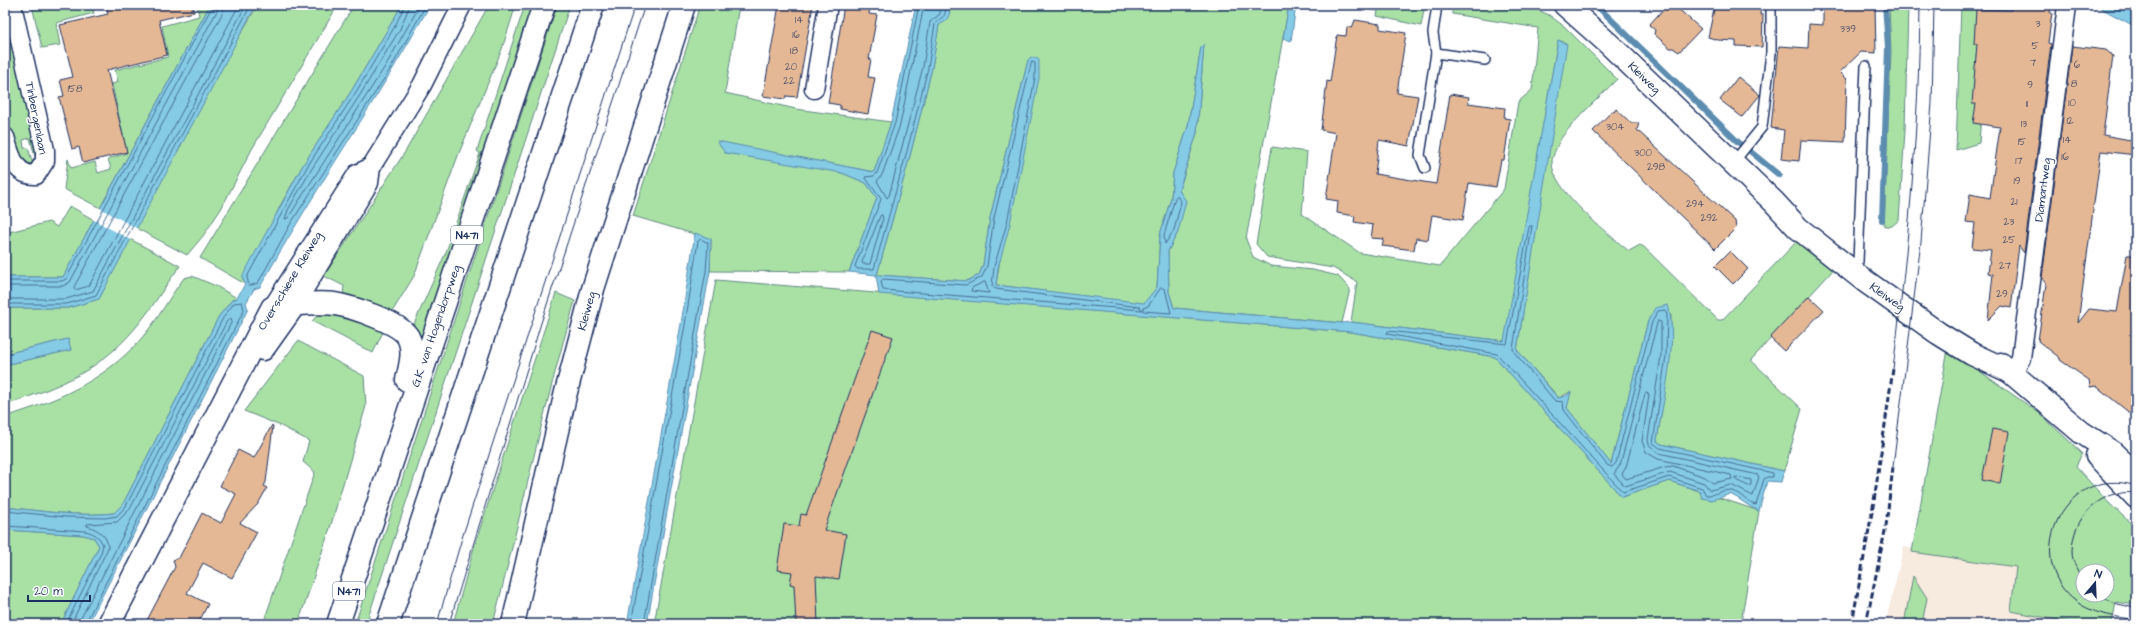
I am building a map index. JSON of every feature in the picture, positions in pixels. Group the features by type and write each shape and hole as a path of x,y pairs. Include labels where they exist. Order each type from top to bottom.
{"street":[{"name":"Tinbergenlaan","path":"5,137 14,165 29,175 36,175 45,161 45,150 12,5"},
{"name":"Overschiese Kleiweg","path":"223,406 295,304 369,183 371,167 422,85 462,5"},
{"name":"G.K. van Hogendorpweg","path":"338,624 389,465 544,5"},
{"path":"388,624 593,5"},
{"name":"Kleiweg","path":"513,624 565,396 593,289 684,5"},
{"path":"814,89 828,5"},
{"name":"Kleiweg","path":"1565,5 1600,35 1774,202 1798,228 1865,281 1938,333 1972,354 2013,373"},
{"name":"Diamantweg","path":"2013,373 2021,358 2066,6"},
{"name":"Overschiese Kleiweg","path":"109,624 223,406 245,356 272,308 357,174 371,167"},
{"name":"Kleiweg","path":"1774,202 1858,262 1951,325 2013,373 2081,432 2112,452 2136,475"},
{"path":"295,304 336,304 363,312 398,328 408,337 412,354 389,465"},
{"name":"Kleiweg","path":"2081,432 2100,461 2136,497"}],"lane":[{"path":"1425,168 1420,155 1436,53 1433,33 1437,5"},
{"path":"1733,163 1762,127 1771,52 1771,5"},
{"path":"1436,53 1485,60"},
{"path":"1858,262 1866,66"}],"shaded area":[{"path":"1904,547 2016,567 2011,611 2078,624 1885,624"}],"green space":[{"path":"92,5 94,13 56,23 60,45 42,48 32,6"},
{"path":"197,5 210,5 100,208 64,189 68,159 71,168 95,162 98,173 111,169 108,159 127,153 112,84 118,82 115,70 168,57 162,26 199,16"},
{"path":"258,5 338,5 252,149 221,209 203,236 187,255 136,228 238,38"},
{"path":"354,5 402,5 352,90 303,165 280,206 245,284 200,258"},
{"path":"489,5 516,5 502,49 459,153 414,276 392,312 343,295 344,286 324,276 405,152"},
{"path":"525,5 534,5 420,345 414,324 446,252 480,153 477,151"},
{"path":"557,5 570,5 366,624 355,624"},
{"path":"700,5 739,5 725,93 796,109 891,122 874,172 718,142 842,173 866,183 877,198 849,272 710,271 711,239 633,216"},
{"path":"947,5 1289,5 1246,239 1253,257 1271,266 1313,270 1338,276 1350,289 1342,323 1174,308 1169,292 1168,251 1178,232 1179,191 1197,133 1204,44 1201,47 1188,126 1173,173 1171,198 1160,235 1157,287 1144,304 996,285 1031,57 1028,60 990,218 983,265 979,275 967,281 877,275 911,152 932,68 939,24 949,7"},
{"path":"1366,5 1425,5 1421,26 1377,16 1378,11 1365,9"},
{"path":"1453,5 1527,5 1549,15 1565,27 1617,79 1582,114 1562,137 1552,159 1554,173 1571,198 1608,234 1629,251 1640,245 1644,247 1718,320 1722,320 1799,239 1835,268 1751,360 1802,409 1784,471 1661,444 1657,441 1670,356 1671,314 1648,321 1611,464 1567,408 1570,392 1559,398 1517,350 1566,43 1558,40 1505,341 1351,322 1357,282 1333,268 1267,257 1256,244 1272,147 1307,152 1302,214 1360,253 1440,266 1504,189 1518,102 1532,90 1538,28 1452,14"},
{"path":"1889,5 1908,5 1905,131 1899,220 1892,226 1884,226 1891,52"},
{"path":"1961,5 1989,5 1979,143 1956,150"},
{"path":"5,10 40,151 36,160 30,138 23,140 24,148 28,148 33,164 28,165 15,156 5,115"},
{"path":"70,206 94,220 63,277 5,277 5,233 49,222 57,227"},
{"path":"130,239 180,266 146,314 127,338 96,364 63,383 5,405 5,365 71,350 68,339 5,354 5,308 68,308 99,299"},
{"path":"192,276 216,286 237,298 232,300 219,316 123,504 114,513 100,514 60,513 5,507 5,417 66,394 102,373 135,346 154,323 184,278"},
{"path":"716,280 1351,332 1495,357 1622,497 1669,481 1759,511 1741,623 654,624"},
{"path":"556,293 575,301 542,422 493,624 453,624 475,544"},
{"path":"321,312 360,319 383,332 373,353 312,321"},
{"path":"298,341 364,376 366,406 330,528 298,624 263,624 315,472 303,462 309,441 281,426 244,411"},
{"path":"1948,349 2039,413 2082,453 2076,467 2110,504 2136,528 2136,605 2116,602 2112,624 2078,624 2011,611 2016,567 1912,552"},
{"path":"5,530 84,535 94,538 99,546 61,624 5,624"},
{"path":"1913,576 1927,598 1922,624 1904,624"}],"water":[{"path":"210,5 256,5 99,299 68,308 5,308 5,277 63,277"},
{"path":"402,5 430,5 389,76 301,216 260,287 254,289 246,303 248,309 88,624 61,624 99,546 94,538 84,535 5,530 5,507 60,513 100,514 114,513 123,504 219,316 232,300 237,298 245,284 242,277 303,165 352,90"},
{"path":"916,5 947,5 950,13 946,21 939,25 932,68 911,152 877,275 967,281 979,275 983,265 990,218 1028,60 1031,57 1039,59 1039,78 1010,224 998,268 996,285 1144,303 1157,287 1160,235 1171,198 1173,173 1188,126 1201,47 1204,44 1197,133 1179,190 1186,201 1178,232 1168,251 1169,292 1174,308 1342,323 1351,322 1504,341 1558,40 1567,44 1517,350 1558,398 1566,396 1571,392 1567,408 1611,464 1648,321 1655,308 1668,305 1671,320 1671,354 1657,441 1661,444 1784,471 1781,482 1767,481 1759,511 1730,494 1712,500 1702,498 1700,491 1669,481 1622,497 1495,357 1351,332 879,294 876,275 849,272 877,198 866,183 842,173 725,153 717,141 874,172 891,122"},
{"path":"1289,5 1296,5 1291,41 1283,38"},
{"path":"2095,5 2136,5 2136,27"},
{"path":"695,233 711,239 710,271 647,624 627,624 681,324"},
{"path":"68,339 71,350 5,365 5,354"}],"pier":[{"path":"98,207 138,229 131,240 92,219"}],"building":[{"path":"106,5 193,5 194,12 159,20 167,55 107,70 127,152 83,163 79,147 72,149 59,97 64,96 60,80 73,77 60,25 108,14"},
{"path":"779,5 813,5 797,97 786,96 785,99 763,96"},
{"path":"844,5 870,5 869,14 877,15 869,59 871,59 868,77 875,78 868,114 840,109 840,105 828,103"},
{"path":"1667,5 1674,5 1701,29 1679,52 1673,48 1670,48 1654,34 1655,30 1649,25"},
{"path":"1715,5 1761,5 1760,15 1763,15 1762,47 1736,46 1736,41 1718,40 1708,37"},
{"path":"1823,5 1875,5 1876,53 1861,52 1840,72 1847,79 1845,142 1801,140 1799,161 1781,159 1784,130 1771,128 1779,46 1808,48 1809,24 1823,25"},
{"path":"2012,5 2051,5 2050,13 2052,13 2048,43 2051,44 2024,253 2019,246 2011,308 2002,306 1988,320 1993,274 1988,273 1991,250 1972,248 1975,223 1966,222 1970,194 1990,198 2000,127 1973,123 1976,104 1972,104 1977,44 1974,44 1976,9 2011,10"},
{"path":"1355,20 1380,24 1380,29 1406,33 1397,93 1418,96 1409,146 1379,140 1375,174 1436,184 1450,94 1469,97 1468,103 1505,108 1504,118 1510,119 1504,160 1501,160 1496,187 1469,183 1463,220 1432,215 1428,240 1416,238 1414,250 1382,246 1384,239 1371,238 1373,225 1354,222 1355,216 1337,213 1338,201 1326,199 1336,133 1321,130 1327,81 1330,82 1337,35 1346,36 1347,27 1352,28"},
{"path":"2072,46 2106,50 2113,56 2103,135 2136,141 2136,155 2101,151 2078,323 2089,309 2117,312 2127,255 2136,255 2136,353 2131,394 2136,395 2136,418 2096,386 2090,387 2089,380 2060,360 2060,358 2038,341 2046,284 2042,278"},
{"path":"1738,77 1760,95 1742,117 1720,100"},
{"path":"1616,109 1631,123 1639,123 1637,130 1735,221 1736,228 1715,249 1593,131 1612,111 1614,112"},
{"path":"1730,251 1748,269 1733,284 1715,266"},
{"path":"1809,296 1824,310 1784,351 1770,338"},
{"path":"872,330 893,337 824,530 846,534 839,579 816,576 818,624 796,624 794,585 790,584 792,572 777,570 784,524 799,526 801,514 806,515"},
{"path":"272,425 266,482 264,486 267,488 258,504 240,523 257,532 232,578 203,563 187,593 208,604 198,624 145,624 175,567 173,560 179,558 202,513 221,523 236,494 220,486 238,450 254,458"},
{"path":"1992,429 2009,432 2000,484 1982,480"}],"waterway":[{"path":"1596,5 1739,143"},
{"path":"1882,220 1888,47 1885,5"},
{"path":"1751,152 1779,175"}],"tram line":[{"path":"437,624 462,538 635,5"},
{"path":"449,624 541,323 645,5"},
{"path":"1893,369 1912,187 1920,5"},
{"path":"1893,467 1921,242 1932,103 1934,5"},
{"path":"2136,486 2110,482 2087,489 2069,503 2057,522 2051,544 2053,567 2063,589 2083,606 2096,612 2136,620"},
{"path":"2075,565 2072,556 2073,539 2083,517 2090,508 2111,495 2136,493"},
{"path":"2113,603 2136,608"}],"railway":[{"path":"1852,624 1874,501 1893,369"},
{"path":"1866,624 1886,526 1893,467"}]}
